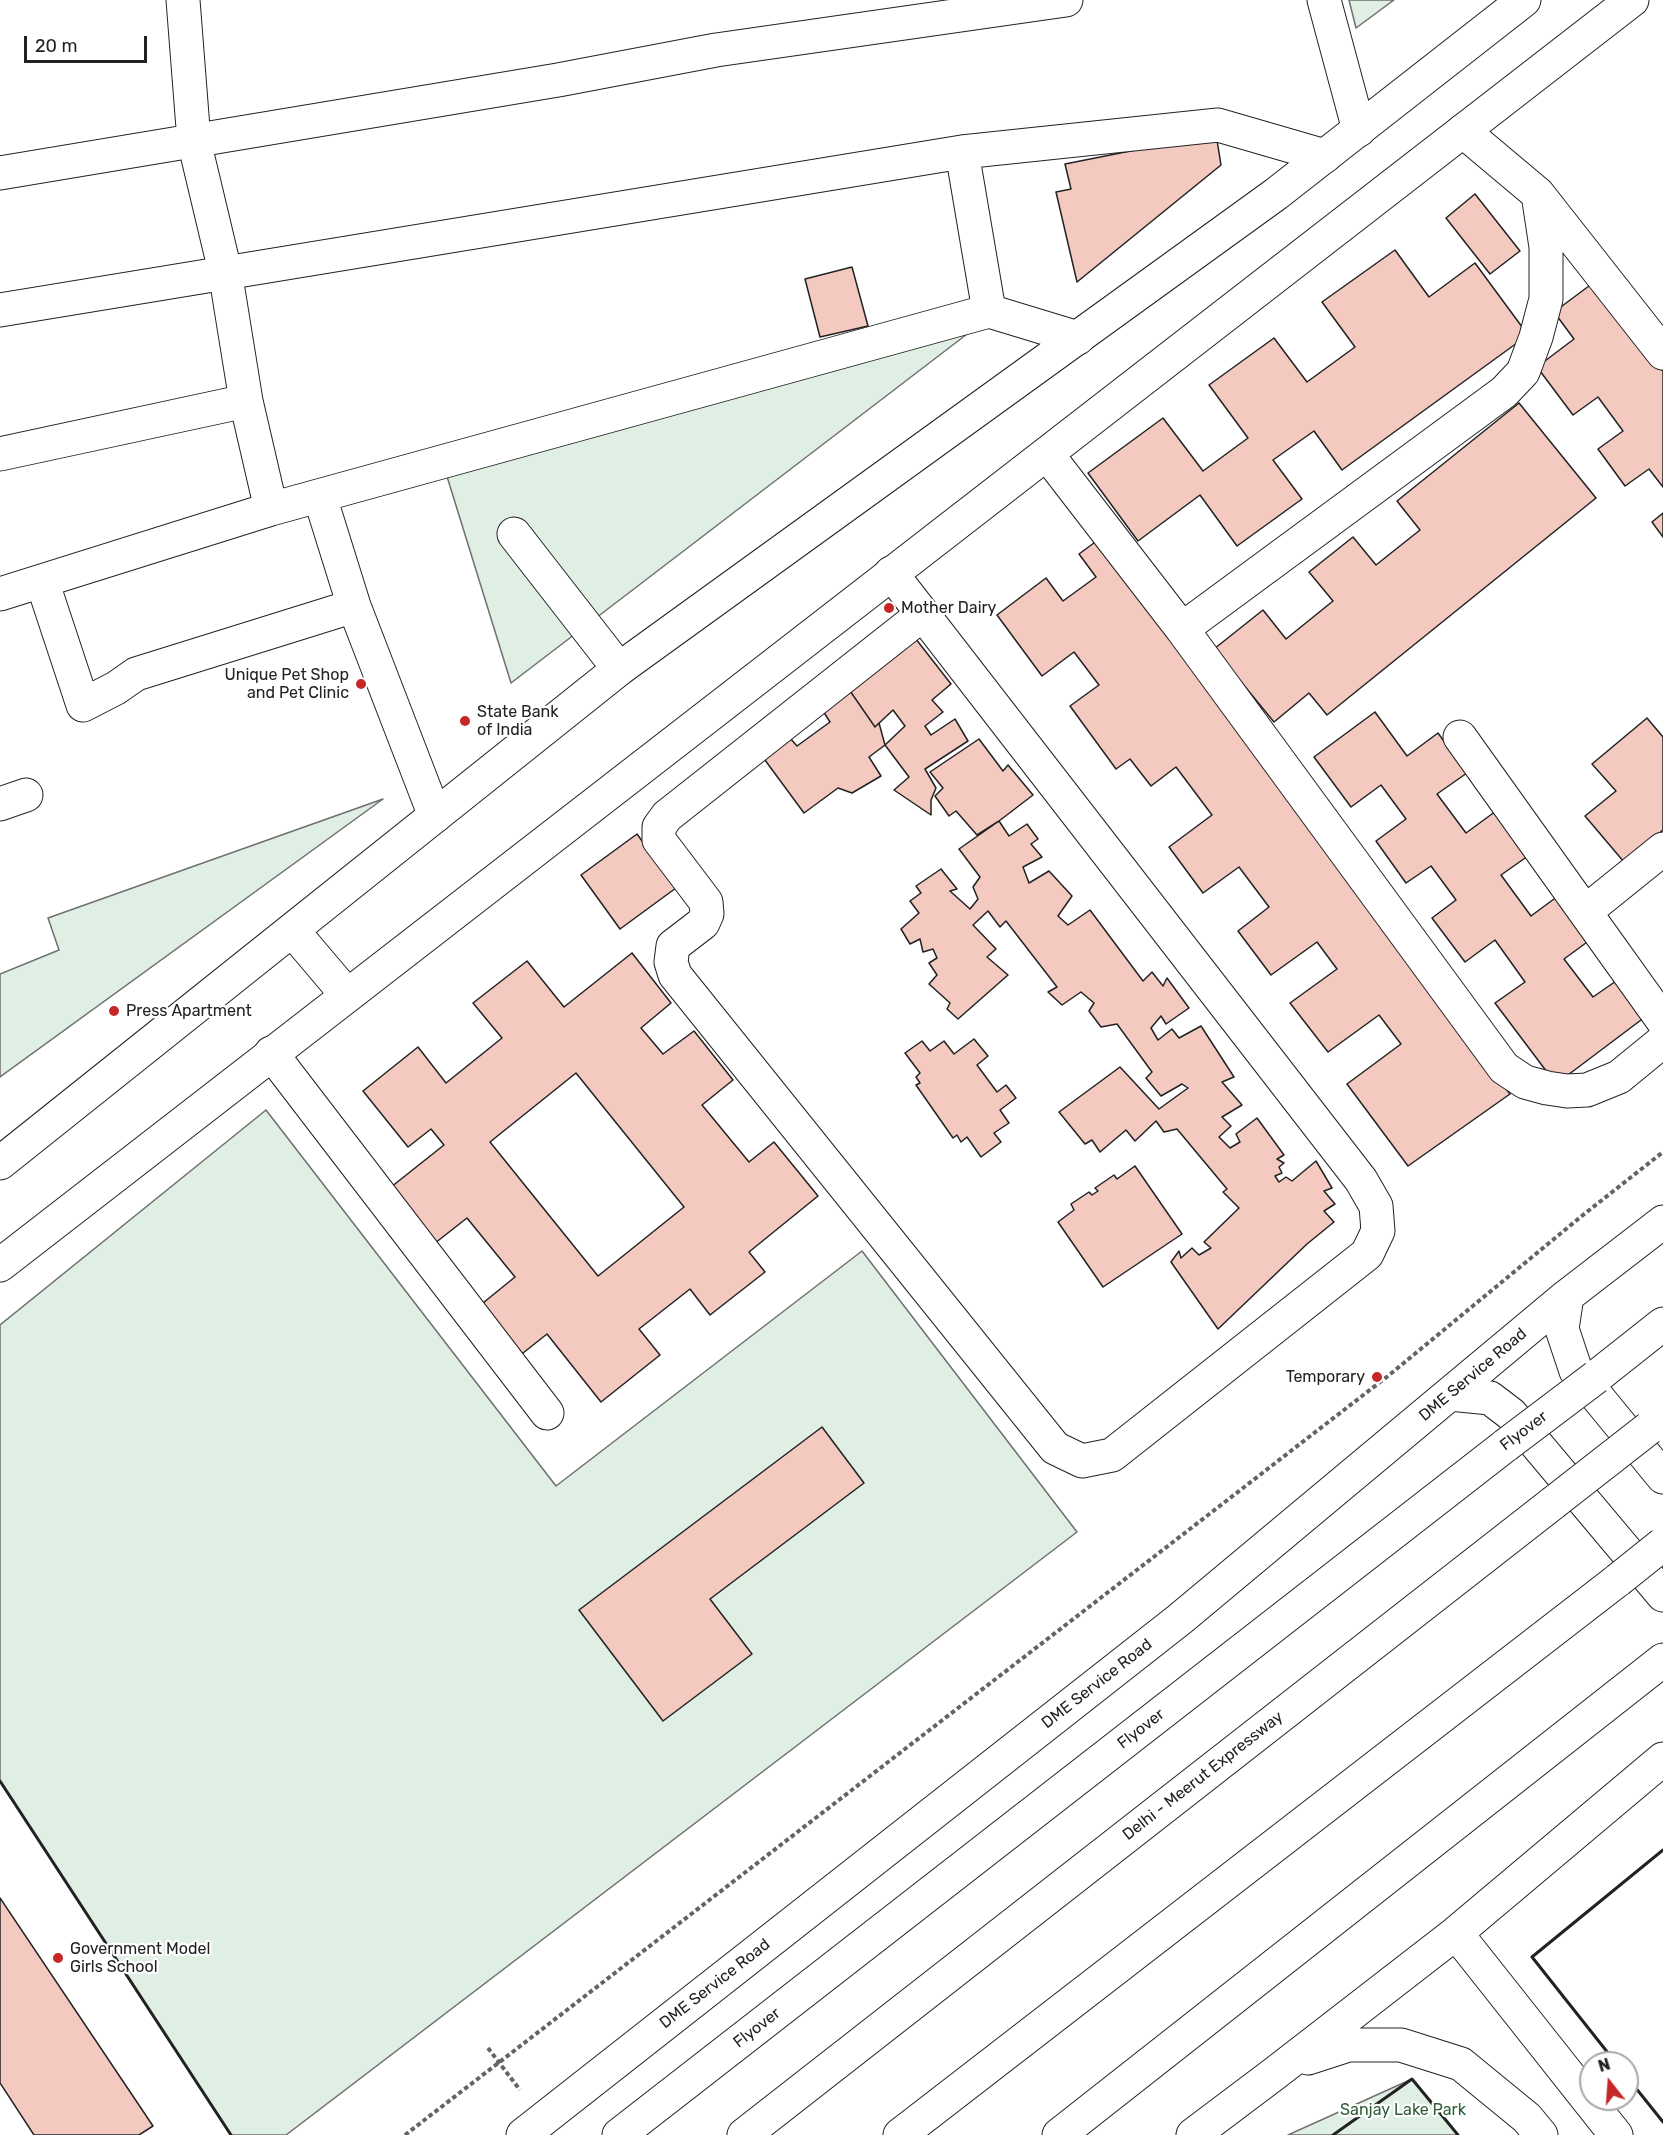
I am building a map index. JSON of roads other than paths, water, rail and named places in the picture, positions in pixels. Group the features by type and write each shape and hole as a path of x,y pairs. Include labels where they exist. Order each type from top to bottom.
{"main road":[{"path":"183,0 194,141 225,271 246,401 271,509"},
{"path":"0,173 558,80 716,50 1054,0"},
{"path":"1324,0 1359,130"},
{"path":"0,1163 619,669 1276,194 1524,0"},
{"path":"0,1265 1632,0"},
{"path":"0,310 225,271 962,152 1218,125 1325,156"},
{"path":"1463,131 1538,195 1663,353"},
{"path":"962,152 989,311"},
{"path":"1182,629 1504,392 1523,372 1536,337 1546,299 1546,247 1538,195"},
{"path":"0,594 271,509 989,311 1078,338"},
{"path":"0,454 246,401"},
{"path":"1047,454 1182,629 1504,1068 1526,1082 1547,1088 1567,1091 1587,1090 1619,1077 1663,1041"},
{"path":"320,497 354,606 435,816"},
{"path":"513,534 619,669"},
{"path":"891,573 923,614 1354,1171 1376,1206 1378,1231 1367,1254 1112,1455 1082,1461 1055,1448 675,975 671,962 673,946 703,923 707,914 706,902 658,840 659,827 667,816 923,614"},
{"path":"42,581 83,705 116,688 136,674 354,606"},
{"path":"1460,737 1663,1021"},
{"path":"1585,912 1663,849"},
{"path":"292,930 347,995"},
{"path":"271,1053 547,1413"},
{"name":"DME Service Road","path":"532,2127 1180,1619 1567,1296 1663,1222"},
{"path":"1567,1296 1562,1329 1576,1371 1663,1477"},
{"name":"Flyover","path":"619,2135 1663,1324"},
{"path":"1450,1394 1490,1398 1511,1414 1663,1595"},
{"name":"Delhi - Meerut Expressway","path":"744,2135 1656,1423"},
{"path":"900,2135 1663,1544"},
{"path":"1059,2135 1663,1660"},
{"path":"1192,2135 1456,1933 1663,1759"},
{"path":"1456,1933 1616,2135"},
{"path":"1286,2065 1348,2045 1401,2045 1461,2064 1527,2118 1541,2135"}],"place":[{"name":"Mother Dairy","path":"889,608"},
{"name":"Unique Pet Shop and Pet Clinic","path":"361,684"},
{"name":"State Bank of India","path":"465,721"},
{"name":"Press Apartment","path":"114,1011"},
{"name":"Temporary","path":"1377,1377"},
{"name":"Government Model Girls School","path":"58,1958"}],"park label":[{"name":"Sanjay Lake Park","path":"1403,2110"}]}
